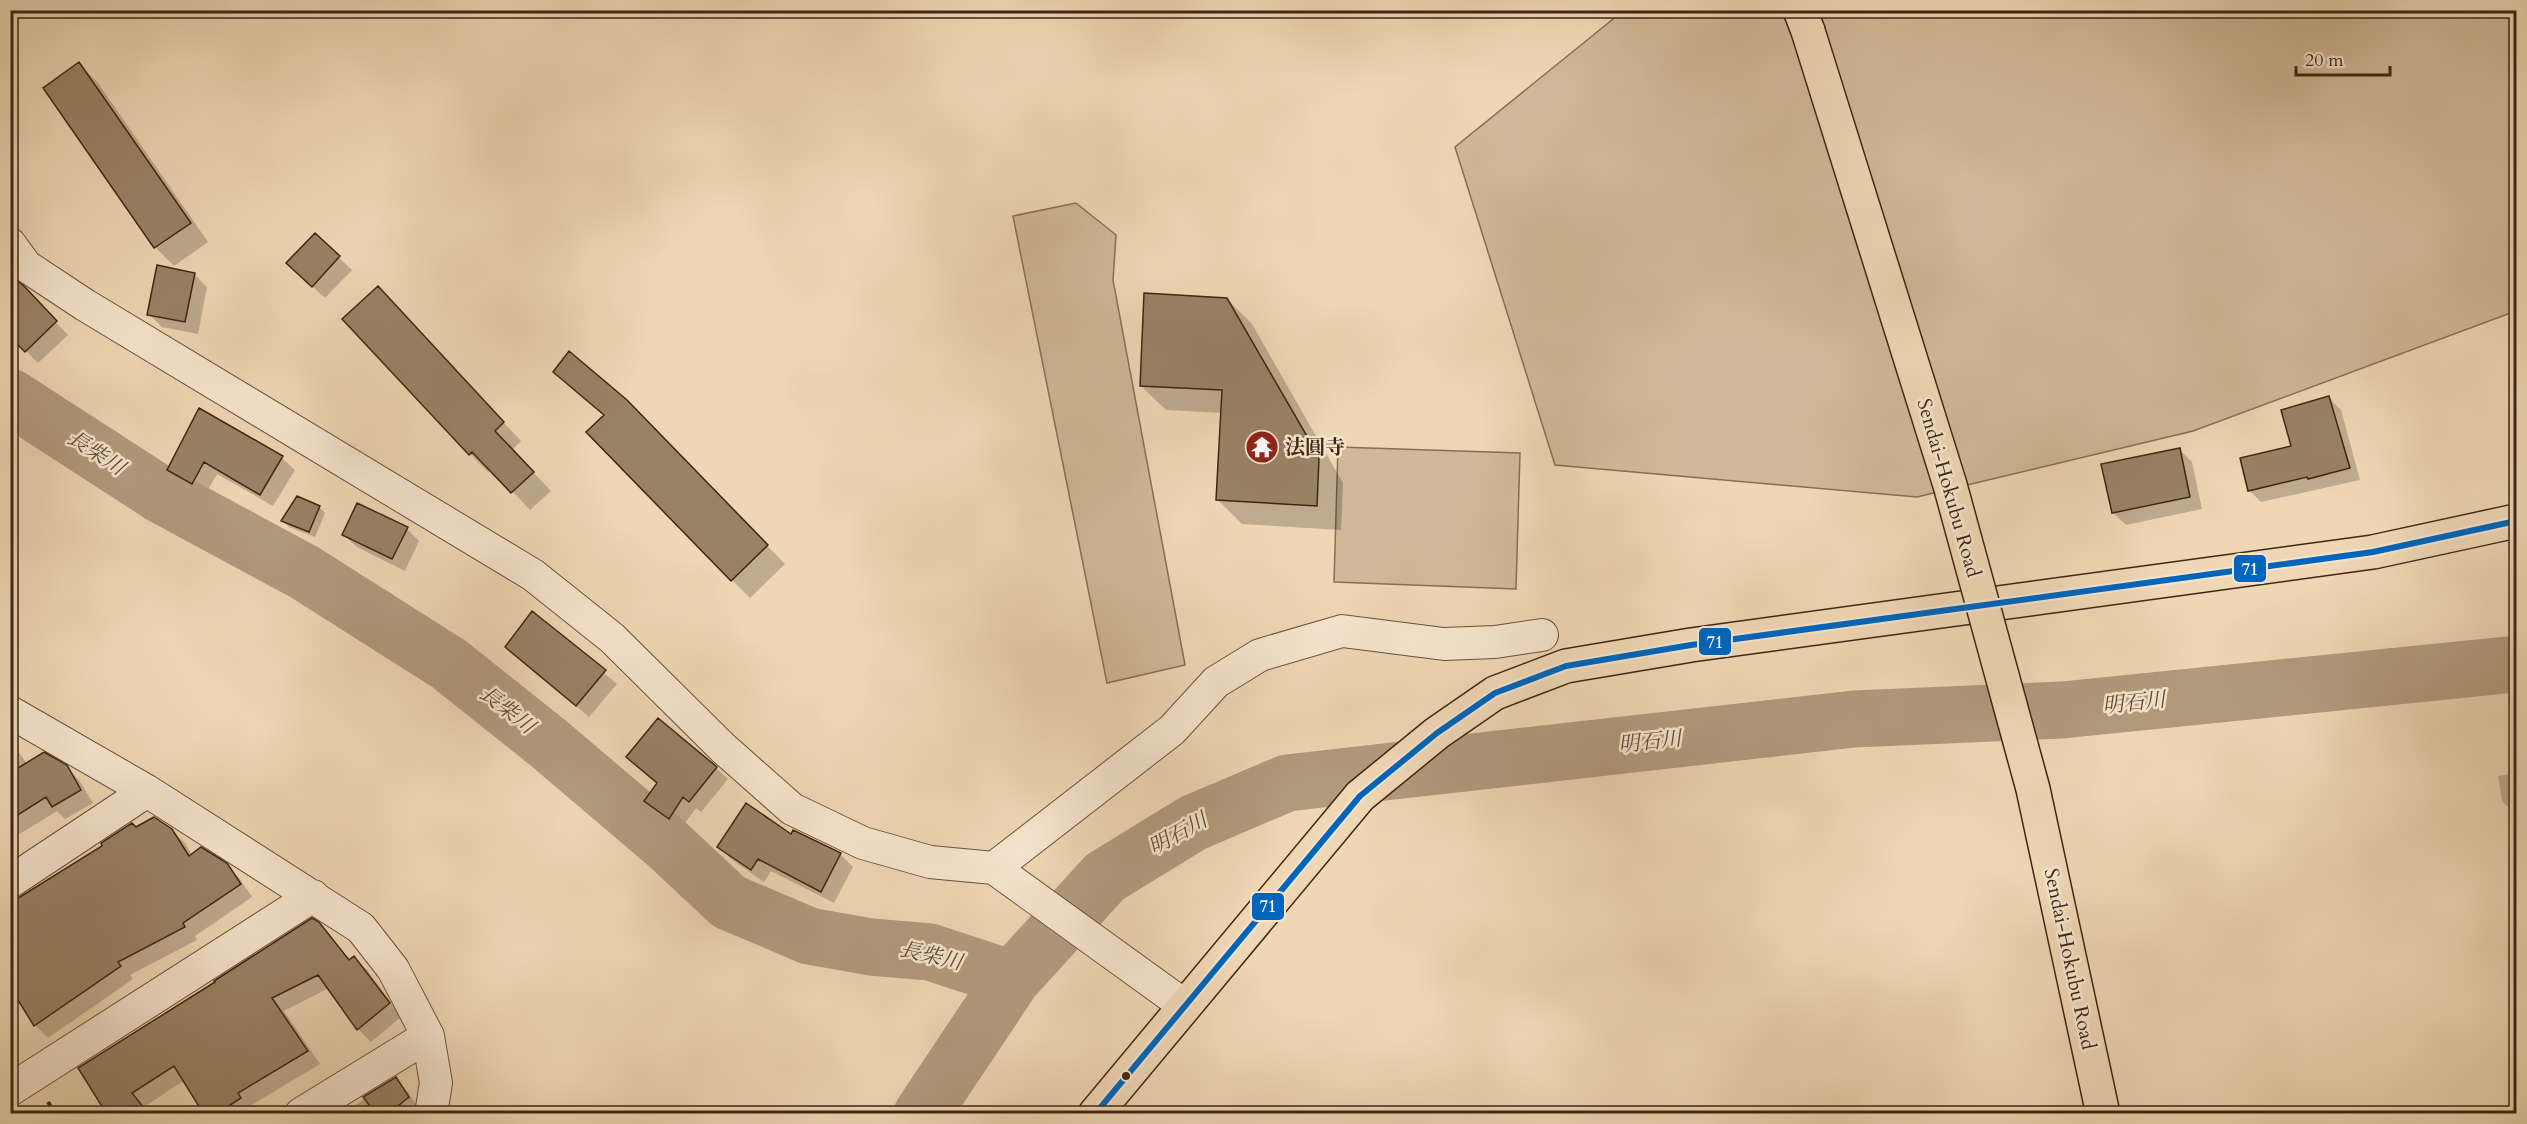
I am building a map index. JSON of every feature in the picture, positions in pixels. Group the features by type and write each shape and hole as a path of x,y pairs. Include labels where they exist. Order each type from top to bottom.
{"main road":[{"name":"Sendai-Hokubu Road","path":"1804,21 1950,485 2033,789 2103,1113"},
{"path":"1095,1113 1360,796 1437,733 1495,693 1566,666 1691,645 2373,552 2517,521"}],"street":[{"path":"10,244 26,266 85,305 533,575 612,638 723,748 792,809 863,843 930,862 994,868 1185,1006"},
{"path":"994,868 1172,730 1216,682 1260,655 1342,631 1444,644 1495,642 1542,635"},
{"path":"10,712 147,791 361,928 393,969 428,1036 436,1083 431,1113"},
{"path":"10,882 147,791"},
{"path":"10,1090 313,896"},
{"path":"300,1113 428,1036"}],"shaded area":[{"path":"1623,11 2516,11 2516,311 2193,431 1917,497 1555,465 1455,147"},
{"path":"1076,203 1116,235 1113,280 1185,665 1107,683 1013,216"},
{"path":"1338,447 1520,453 1516,589 1334,582"}],"building":[{"path":"79,62 191,223 154,248 43,88"},
{"path":"315,233 340,256 312,287 286,263"},
{"path":"157,265 195,273 185,322 147,315"},
{"path":"10,275 25,287 57,321 25,352 10,337"},
{"path":"378,286 504,422 495,431 534,472 511,493 472,452 469,455 342,319"},
{"path":"1144,293 1227,298 1319,457 1317,506 1216,500 1222,390 1140,386"},
{"path":"569,351 627,400 768,545 731,581 586,432 604,415 553,372"},
{"path":"2329,396 2350,468 2248,491 2240,458 2291,446 2281,410"},
{"path":"199,408 283,456 260,495 204,462 192,484 167,470"},
{"path":"2180,448 2190,497 2112,513 2101,464"},
{"path":"297,496 320,506 309,532 281,521"},
{"path":"357,503 408,527 392,559 342,535"},
{"path":"532,611 606,670 576,706 505,647"},
{"path":"658,718 717,767 689,802 683,797 669,819 644,801 657,783 626,757"},
{"path":"44,752 67,765 81,790 52,807 46,797 10,820 10,773"},
{"path":"746,803 791,834 793,830 841,853 821,892 758,859 751,870 717,847"},
{"path":"154,817 172,829 189,856 201,847 227,863 241,884 183,923 185,927 118,962 121,966 34,1026 10,987 10,900 20,897 102,846 101,843 132,823 136,827"},
{"path":"312,918 319,922 349,960 354,956 390,1003 357,1030 318,975 272,998 308,1051 238,1093 241,1098 218,1113 203,1113 174,1066 132,1093 148,1113 106,1113 78,1068"},
{"path":"396,1077 409,1097 389,1113 375,1113 363,1097"}],"waterway":[{"name":"長柴川","path":"10,397 163,496 304,572 449,664 547,742 667,844 729,902 809,936 871,947 930,952 1012,979"},
{"name":"明石川","path":"922,1114 1012,979 1105,877 1193,823 1287,783 1854,719 2062,710 2516,664"}],"transit line":[{"name":"71","path":"1095,1114 1360,796 1437,733 1495,693 1566,666 1691,645 2373,552 2516,521"}],"place":[{"name":"法圓寺","path":"1262,447"}]}
